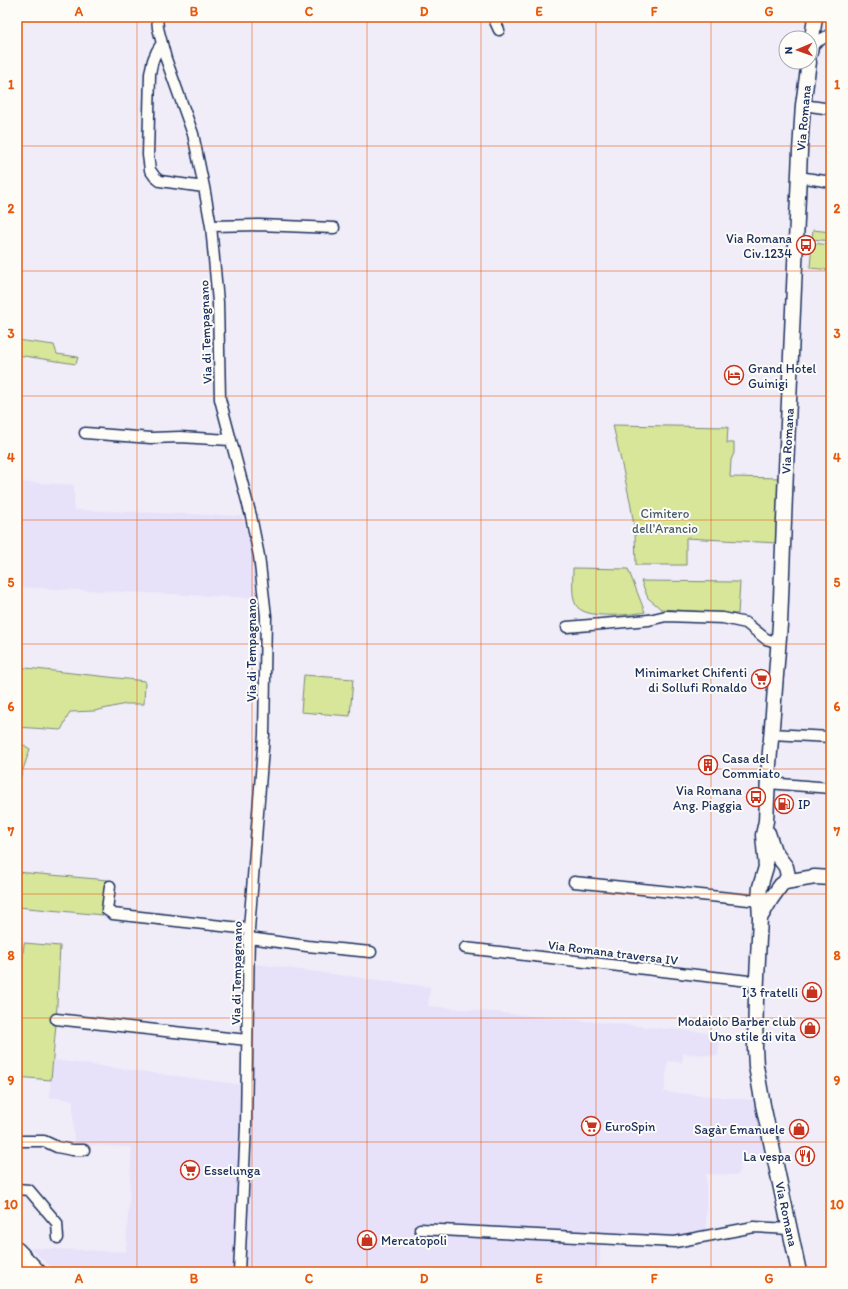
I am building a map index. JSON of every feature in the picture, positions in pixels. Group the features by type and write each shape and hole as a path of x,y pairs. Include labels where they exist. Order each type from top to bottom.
{"main road":[{"path":"813,30 815,17"},
{"name":"Via Romana","path":"799,1272 758,1077 755,1048 760,918 759,901 760,887 765,871 764,831 779,643 799,177 803,105 808,70"},
{"name":"Via Romana","path":"766,820 772,845 785,865"},
{"path":"815,877 775,862 765,871 766,881 768,884 774,886 815,877 831,878"},
{"path":"783,884 788,876 785,865"},
{"name":"Via Romana","path":"760,918 771,899 783,884"},
{"path":"17,1250 38,1272"}],"street":[{"name":"Via di Tempagnano","path":"157,17 168,65 193,134 204,186 211,226 218,302 220,399 251,516 259,556 266,616 264,735 249,934 246,1127 240,1272"},
{"path":"493,17 500,30"},
{"path":"818,44 831,34"},
{"path":"162,43 154,53 150,74 148,156 150,170 154,177 160,181 204,186"},
{"path":"803,105 831,109"},
{"path":"799,177 831,182"},
{"path":"211,226 259,225 334,228"},
{"path":"85,433 151,438 180,437 230,440"},
{"path":"567,626 649,620 666,616 723,618 746,623 766,639 779,643"},
{"path":"771,734 831,737"},
{"path":"768,783 831,788"},
{"path":"574,882 759,901"},
{"path":"110,886 107,910 113,914 249,934 307,946 371,952"},
{"name":"Via Romana traversa IV","path":"466,948 757,982"},
{"path":"56,1019 248,1040"},
{"path":"17,1141 44,1141 57,1147 72,1150 84,1150"},
{"path":"17,1189 29,1190 57,1223 58,1238"},
{"path":"420,1229 675,1242 754,1227 790,1229"}],"shaded area":[{"path":"17,482 74,485 74,510 242,516 254,557 257,598 17,587"},
{"path":"255,964 430,987 428,1006 720,1034 718,1056 683,1053 682,1062 668,1061 664,1092 754,1100 766,1154 742,1156 738,1175 706,1174 706,1230 674,1238 601,1236 599,1272 56,1272 30,1248 126,1252 132,1147 74,1144 73,1100 49,1097 53,1060 251,1086"}],"green space":[{"path":"813,230 831,232 831,241 812,239"},
{"path":"812,243 831,245 831,270 810,268"},
{"path":"17,340 54,345 57,354 78,357 76,364 17,355"},
{"name":"Cimitero dell'Arancio","path":"613,425 728,427 727,443 734,443 730,477 781,478 777,543 686,538 686,565 636,565 635,532 630,501"},
{"path":"573,568 628,569 645,612 619,615 597,615 581,610 574,602 573,597"},
{"path":"641,581 740,582 738,614 661,609 648,598"},
{"path":"17,667 145,681 144,704 126,704 94,711 70,712 61,730 17,727"},
{"path":"304,675 353,679 350,716 301,712"},
{"path":"17,741 30,749 17,787"},
{"path":"17,872 108,880 103,915 17,907"},
{"path":"24,943 60,946 56,1024 51,1080 17,1077 17,1022"}],"place":[{"name":"Via Romana Civ.1234","path":"806,245"},
{"name":"Grand Hotel Guinigi","path":"734,375"},
{"name":"Minimarket Chifenti di Sollufi Ronaldo","path":"761,679"},
{"name":"Casa del Commiato","path":"708,765"},
{"name":"Via Romana Ang. Piaggia","path":"756,797"},
{"name":"IP","path":"784,804"},
{"name":"I 3 fratelli","path":"812,992"},
{"name":"Modaiolo Barber club Uno stile di vita","path":"810,1028"},
{"name":"EuroSpin","path":"591,1126"},
{"name":"Sagàr Emanuele","path":"799,1129"},
{"name":"La vespa","path":"805,1156"},
{"name":"Esselunga","path":"190,1170"},
{"name":"Mercatopoli","path":"367,1240"}]}
